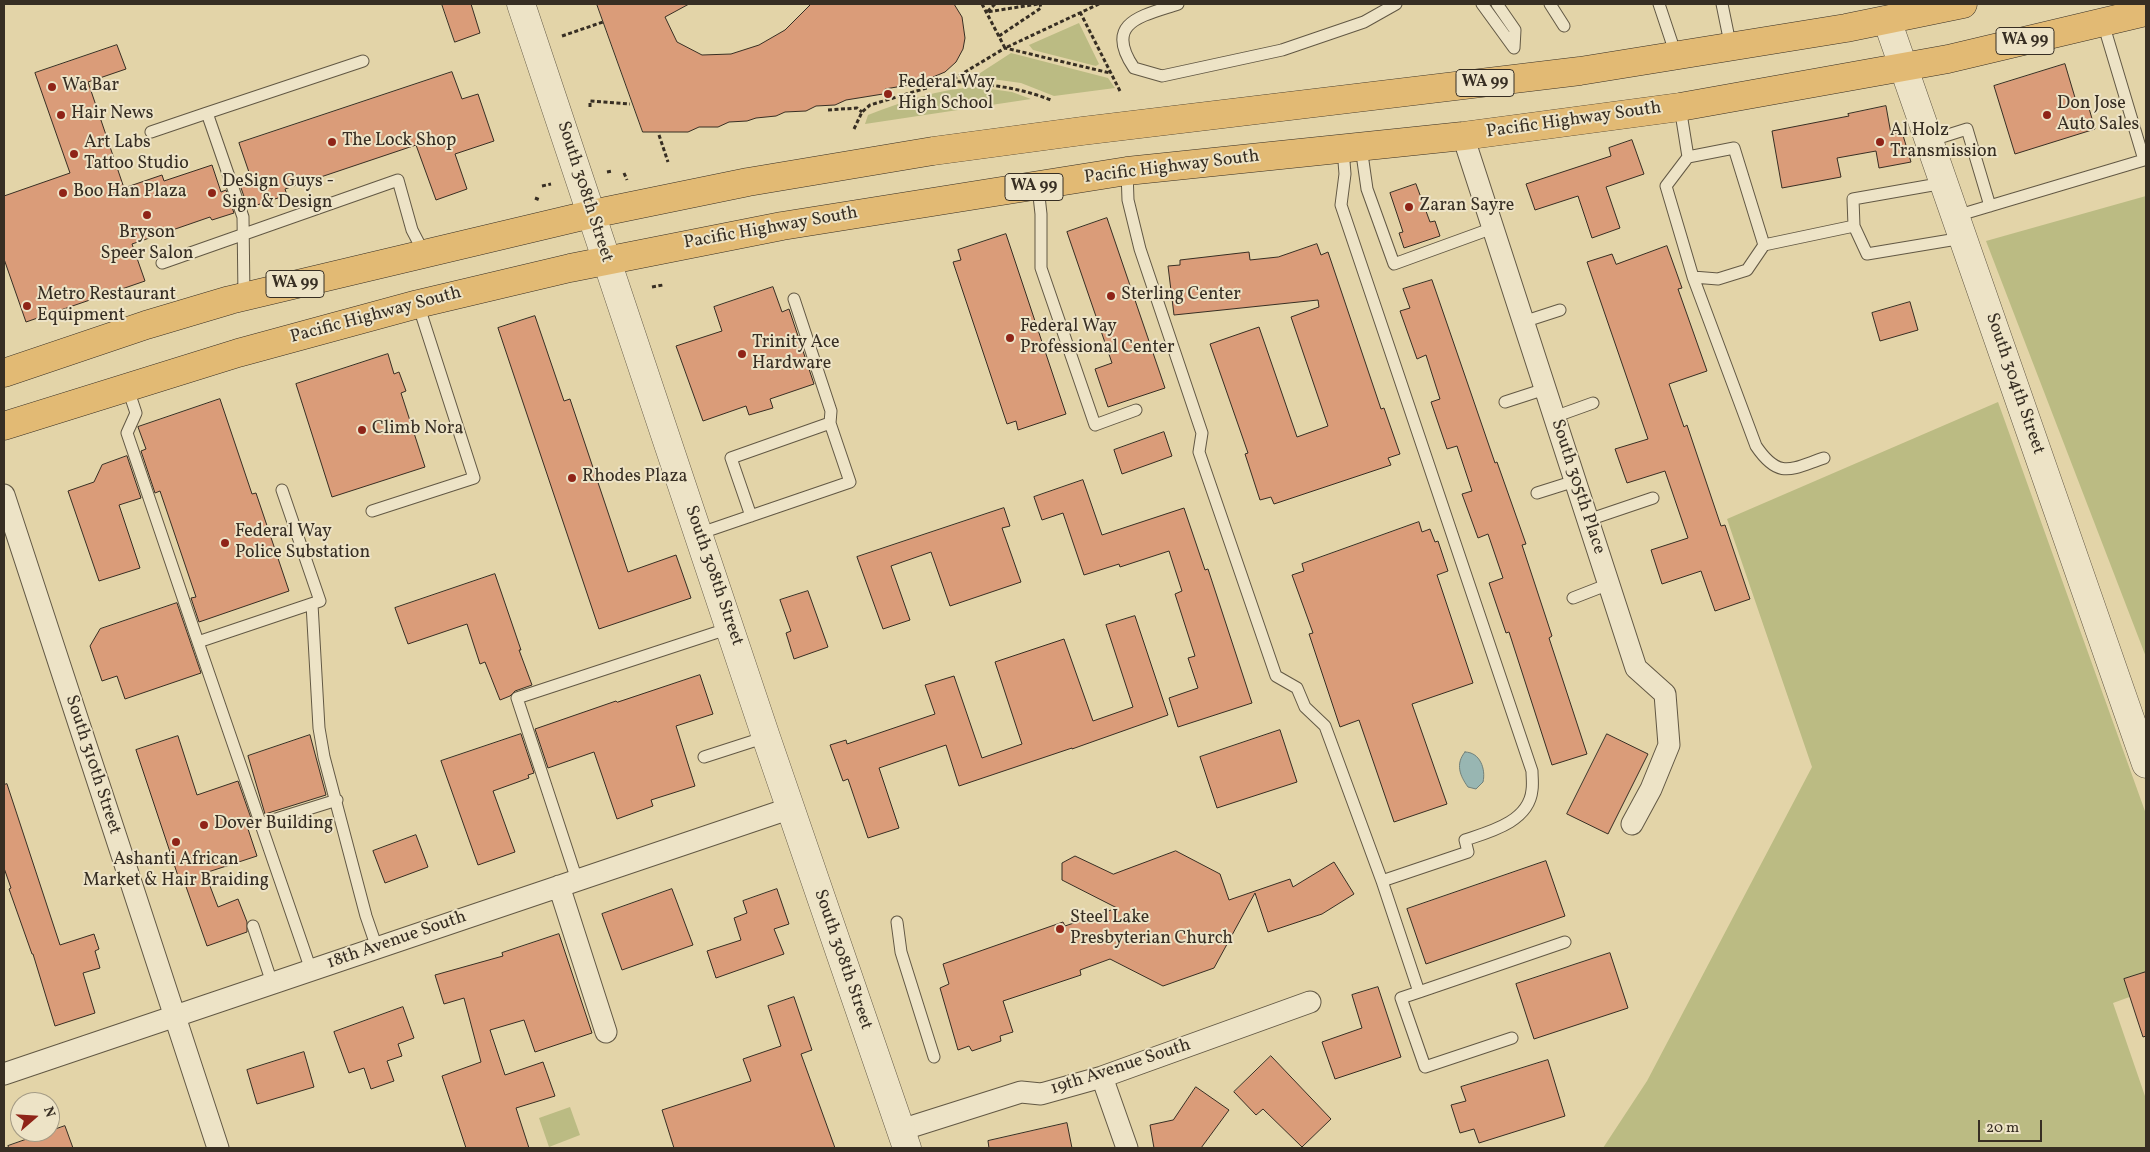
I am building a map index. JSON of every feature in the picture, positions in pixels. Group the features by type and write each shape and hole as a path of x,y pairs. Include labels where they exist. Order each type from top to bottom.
{"main road":[{"name":"WA 99","path":"4,373 146,325 244,297 592,214 748,182 933,151 1082,131 1518,80 1676,57 1731,48 1884,12 1963,4"},
{"name":"Pacific Highway South","path":"4,426 127,386 238,353 418,304 607,260 790,225 1038,187 1126,171 1463,136 1680,107 1948,59 2146,12"}],"street":[{"name":"South 308th Street","path":"521,4 766,737 904,1139"},
{"name":"South 304th Street","path":"1884,12 2146,764"},
{"name":"South 305th Place","path":"1463,136 1636,668 1665,694 1669,745 1651,789 1632,824"},
{"name":"South 310th Street","path":"4,495 218,1148"},
{"name":"18th Avenue South","path":"4,1074 791,808"},
{"path":"568,883 606,1032"},
{"name":"19th Avenue South","path":"904,1139 1021,1092 1041,1094 1102,1077 1310,1002"},
{"path":"1102,1077 1127,1148"}],"lane":[{"path":"1178,4 1137,17 1130,24 1122,37 1124,53 1134,68 1162,76 1282,50 1364,22 1396,4"},
{"path":"1482,4 1514,48 1515,30 1497,4"},
{"path":"1550,4 1564,26"},
{"path":"1659,4 1676,57"},
{"path":"1722,4 1731,48"},
{"path":"1944,183 1853,198 1854,226 1867,254 1959,227 1990,206 2144,160 2103,23"},
{"path":"151,132 363,61"},
{"path":"1680,107 1688,157"},
{"path":"207,113 243,217 244,297"},
{"path":"1929,140 1967,129 1990,206"},
{"path":"1352,148 1394,264 1493,228"},
{"path":"1352,148 1345,174 1341,205 1532,771 1532,792 1524,810 1502,828 1464,840 1468,852 1382,882"},
{"path":"1764,245 1734,148 1688,157 1666,186 1693,277 1756,446 1762,456 1772,465 1783,470 1792,469 1824,458"},
{"path":"1126,171 1128,200 1140,249 1202,433 1199,452 1276,676 1297,688 1305,708 1325,726 1382,882 1419,992"},
{"path":"162,263 398,180 412,230 424,253"},
{"path":"1038,187 1041,214 1041,268 1095,424 1136,410"},
{"path":"1693,277 1718,279 1747,270 1764,245 1854,226"},
{"path":"698,534 850,482 830,423 831,411 794,299"},
{"path":"372,511 474,478 418,304"},
{"path":"1523,322 1560,310"},
{"path":"127,386 136,413 127,432 311,970"},
{"path":"1505,402 1545,389"},
{"path":"1554,416 1594,403"},
{"path":"751,516 731,458 830,423"},
{"path":"1537,494 1575,481"},
{"path":"198,642 320,601 282,490"},
{"path":"1588,520 1653,498"},
{"path":"1573,598 1609,584"},
{"path":"312,604 319,728 324,757 366,916 377,948"},
{"path":"568,883 518,698 730,628"},
{"path":"704,757 766,737"},
{"path":"260,824 336,800"},
{"path":"897,922 901,952 934,1058"},
{"path":"253,926 272,983"},
{"path":"1512,1038 1425,1068 1402,998 1565,942"}],"path":[{"path":"982,4 1005,48"},
{"path":"986,12 995,4"},
{"path":"986,12 1039,4 1041,8 999,36"},
{"path":"854,129 862,112 870,106 950,81 1005,48 1099,4"},
{"path":"1080,12 1121,93"},
{"path":"562,36 602,22"},
{"path":"1005,48 1110,73"},
{"path":"950,81 997,85 1028,91 1051,100"},
{"path":"590,107 590,101 630,104"},
{"path":"828,110 857,108 862,112"},
{"path":"659,135 668,162"},
{"path":"624,173 627,180"},
{"path":"542,186 551,184"},
{"path":"536,198 540,200"},
{"path":"652,287 663,285"}],"green space":[{"path":"1079,23 1099,64 1096,66 1033,50 1029,45"},
{"path":"1011,53 1108,78 1115,88 1054,96 1021,83 975,79 974,77"},
{"path":"977,87 1012,92 1031,99 865,124 868,115 908,101 949,90"},
{"path":"2146,196 2146,657 1986,241"},
{"path":"1998,402 2146,814 2146,991 2113,1003 2146,1099 2146,1148 1603,1148 1647,1081 1812,767 1727,519"},
{"path":"570,1107 580,1135 549,1147 539,1118"}],"water":[{"path":"1465,752 1475,755 1483,767 1483,782 1476,789 1468,787 1461,774 1459,765"}],"building":[{"path":"442,4 471,4 480,33 455,42"},
{"path":"597,4 689,4 665,17 677,42 702,55 731,54 759,45 785,30 811,4 954,4 962,17 965,38 963,49 956,62 945,72 933,77 932,81 885,89 883,94 846,100 835,105 816,106 806,111 785,112 776,116 729,122 718,127 699,127 688,132 643,132"},
{"name":"Boo Han Plaza","path":"117,45 126,69 88,82 124,188 162,175 164,181 212,165 221,192 226,190 234,213 212,220 210,217 132,244 145,281 26,322 4,259 4,196 70,173 35,73"},
{"name":"Don Jose Auto Sales","path":"2065,64 2076,101 2086,98 2095,129 2015,154 1994,86"},
{"path":"452,72 462,99 478,94 494,141 455,154 467,189 436,200 416,145 285,189 287,195 248,208 240,185 252,181 239,143"},
{"path":"1886,106 1891,134 1902,132 1911,162 1879,168 1876,151 1837,158 1841,177 1782,188 1772,131 1849,116 1848,114"},
{"path":"1632,140 1644,174 1606,187 1620,228 1592,238 1578,196 1535,210 1526,184 1611,156 1609,148"},
{"name":"Zaran Sayre","path":"1416,184 1430,222 1435,221 1440,236 1404,248 1399,233 1403,232 1390,193"},
{"name":"Sterling Center","path":"1107,218 1165,388 1108,407 1095,369 1112,363 1067,232"},
{"name":"Federal Way Professional Center","path":"1006,234 1066,414 1018,430 1016,421 1007,424 953,262 961,260 958,250"},
{"path":"1317,244 1321,255 1328,252 1381,409 1384,408 1400,454 1388,458 1391,465 1274,504 1271,497 1260,500 1245,454 1248,453 1210,344 1259,327 1297,437 1328,426 1291,317 1319,307 1318,300 1174,315 1168,266 1180,265 1180,260 1249,252 1250,260 1278,257"},
{"path":"1667,246 1682,288 1678,289 1707,371 1669,384 1684,427 1687,425 1721,526 1725,525 1750,599 1715,611 1701,571 1662,584 1651,550 1688,538 1665,471 1627,483 1615,449 1648,439 1587,262 1612,254 1616,264"},
{"path":"1432,280 1495,463 1497,462 1526,544 1522,545 1552,636 1549,638 1587,754 1552,765 1509,632 1506,633 1489,583 1503,578 1488,534 1478,538 1462,494 1472,491 1457,446 1447,449 1431,402 1440,399 1426,355 1417,359 1400,311 1410,308 1403,289"},
{"name":"Trinity Ace Hardware","path":"773,287 782,312 789,309 814,384 770,399 773,408 749,415 746,406 703,421 676,346 722,331 714,307"},
{"path":"1910,302 1918,330 1880,341 1872,313"},
{"name":"Rhodes Plaza","path":"535,316 564,401 570,399 628,572 676,555 691,598 599,629 498,328"},
{"name":"Climb Nora","path":"388,354 394,374 399,372 406,391 401,393 425,467 332,497 296,384"},
{"name":"Federal Way Police Substation","path":"220,399 252,494 256,493 289,591 199,622 191,598 196,597 160,491 155,493 141,451 146,449 138,427"},
{"path":"1164,432 1172,456 1122,474 1114,450"},
{"path":"127,456 141,498 119,505 140,568 99,581 68,491 94,482 102,465"},
{"path":"1083,480 1102,535 1184,508 1205,570 1208,569 1252,703 1178,727 1169,698 1198,688 1188,658 1195,656 1175,594 1182,591 1169,551 1120,567 1119,564 1084,575 1063,513 1042,520 1034,497"},
{"path":"1004,508 1010,526 1002,528 1021,582 950,606 931,552 891,566 910,620 883,629 857,557"},
{"path":"1419,522 1422,532 1430,529 1435,542 1438,541 1448,571 1437,575 1473,683 1412,704 1447,804 1394,822 1359,720 1340,727 1309,634 1313,633 1292,575 1304,571 1302,564"},
{"path":"495,574 532,685 515,691 510,696 500,700 485,662 480,664 467,624 408,644 395,608"},
{"path":"808,591 828,647 794,659 786,633 791,631 780,600"},
{"path":"177,603 201,673 125,699 117,676 102,681 90,646 100,629"},
{"path":"1135,616 1168,715 959,786 946,745 879,768 899,828 868,838 848,779 843,781 830,745 846,740 847,744 935,714 925,685 954,676 982,758 1022,744 995,662 1064,639 1093,721 1133,707 1106,625"},
{"path":"700,675 713,714 676,726 695,786 651,800 653,806 617,819 594,752 548,768 535,729"},
{"path":"1280,730 1297,782 1217,808 1200,757"},
{"path":"521,734 534,773 528,775 529,778 493,791 515,852 478,865 441,761"},
{"path":"1607,734 1648,754 1608,834 1567,814"},
{"path":"310,735 326,795 265,814 248,756"},
{"name":"Dover Building","path":"178,736 197,795 238,781 252,821 246,823 257,856 205,873 218,907 238,899 247,922 247,932 207,946 184,881 180,882 136,750"},
{"path":"7,784 60,945 94,934 99,949 95,951 100,968 83,973 95,1013 55,1026 33,954 9,889 11,888 4,868 4,785"},
{"path":"416,835 428,867 385,883 373,851"},
{"path":"1176,851 1220,874 1229,900 1290,879 1293,887 1334,862 1354,894 1322,914 1268,932 1255,893 1214,968 1163,986 1110,959 1080,970 1081,975 1003,1001 1013,1032 1000,1036 1001,1041 972,1051 969,1046 958,1050 940,988 949,984 943,964 1063,922 1065,926 1117,908 1062,880 1062,863 1075,856 1113,874"},
{"path":"1546,861 1565,916 1426,964 1407,909"},
{"path":"672,889 693,945 622,970 602,914"},
{"path":"777,889 789,924 774,929 784,954 716,978 707,951 741,940 734,918 747,913 743,901"},
{"path":"559,934 592,1033 535,1052 524,1020 490,1030 505,1075 543,1062 555,1096 516,1108 529,1148 466,1148 442,1076 481,1062 464,998 444,1004 435,975 503,956 502,953"},
{"path":"1610,953 1628,1008 1534,1039 1516,984"},
{"path":"2146,972 2146,1036 2143,1037 2124,979"},
{"path":"1378,987 1401,1057 1335,1079 1322,1042 1362,1028 1352,995"},
{"path":"794,997 812,1050 801,1054 835,1148 674,1148 662,1110 751,1081 743,1059 781,1046 768,1006"},
{"path":"403,1007 414,1038 398,1044 402,1056 387,1061 394,1081 371,1089 364,1068 349,1073 334,1032"},
{"path":"304,1052 314,1087 257,1104 247,1070"},
{"path":"1271,1056 1331,1119 1302,1147 1263,1109 1256,1115 1234,1092"},
{"path":"1548,1060 1565,1116 1479,1143 1474,1129 1460,1133 1451,1105 1466,1101 1461,1087"},
{"path":"1196,1087 1229,1110 1201,1148 1154,1148 1150,1125 1173,1120"},
{"path":"1067,1123 1072,1148 989,1148 988,1141"},
{"path":"65,1126 73,1148 9,1148 8,1146 19,1142 60,1142 60,1128"}],"place":[{"name":"Wa Bar","path":"52,87"},
{"name":"Federal Way High School","path":"888,94"},
{"name":"Hair News","path":"61,115"},
{"name":"Don Jose Auto Sales","path":"2047,115"},
{"name":"The Lock Shop","path":"332,142"},
{"name":"Al Holz Transmission","path":"1880,142"},
{"name":"Art Labs Tattoo Studio","path":"74,154"},
{"name":"Boo Han Plaza","path":"63,193"},
{"name":"DeSign Guys - Sign & Design","path":"212,193"},
{"name":"Zaran Sayre","path":"1409,207"},
{"name":"Bryson Speer Salon","path":"147,215"},
{"name":"Sterling Center","path":"1111,296"},
{"name":"Metro Restaurant Equipment","path":"27,306"},
{"name":"Federal Way Professional Center","path":"1010,338"},
{"name":"Trinity Ace Hardware","path":"742,354"},
{"name":"Climb Nora","path":"362,430"},
{"name":"Rhodes Plaza","path":"572,478"},
{"name":"Federal Way Police Substation","path":"225,543"},
{"name":"Dover Building","path":"204,825"},
{"name":"Ashanti African Market & Hair Braiding","path":"176,842"},
{"name":"Steel Lake Presbyterian Church","path":"1060,929"}]}
